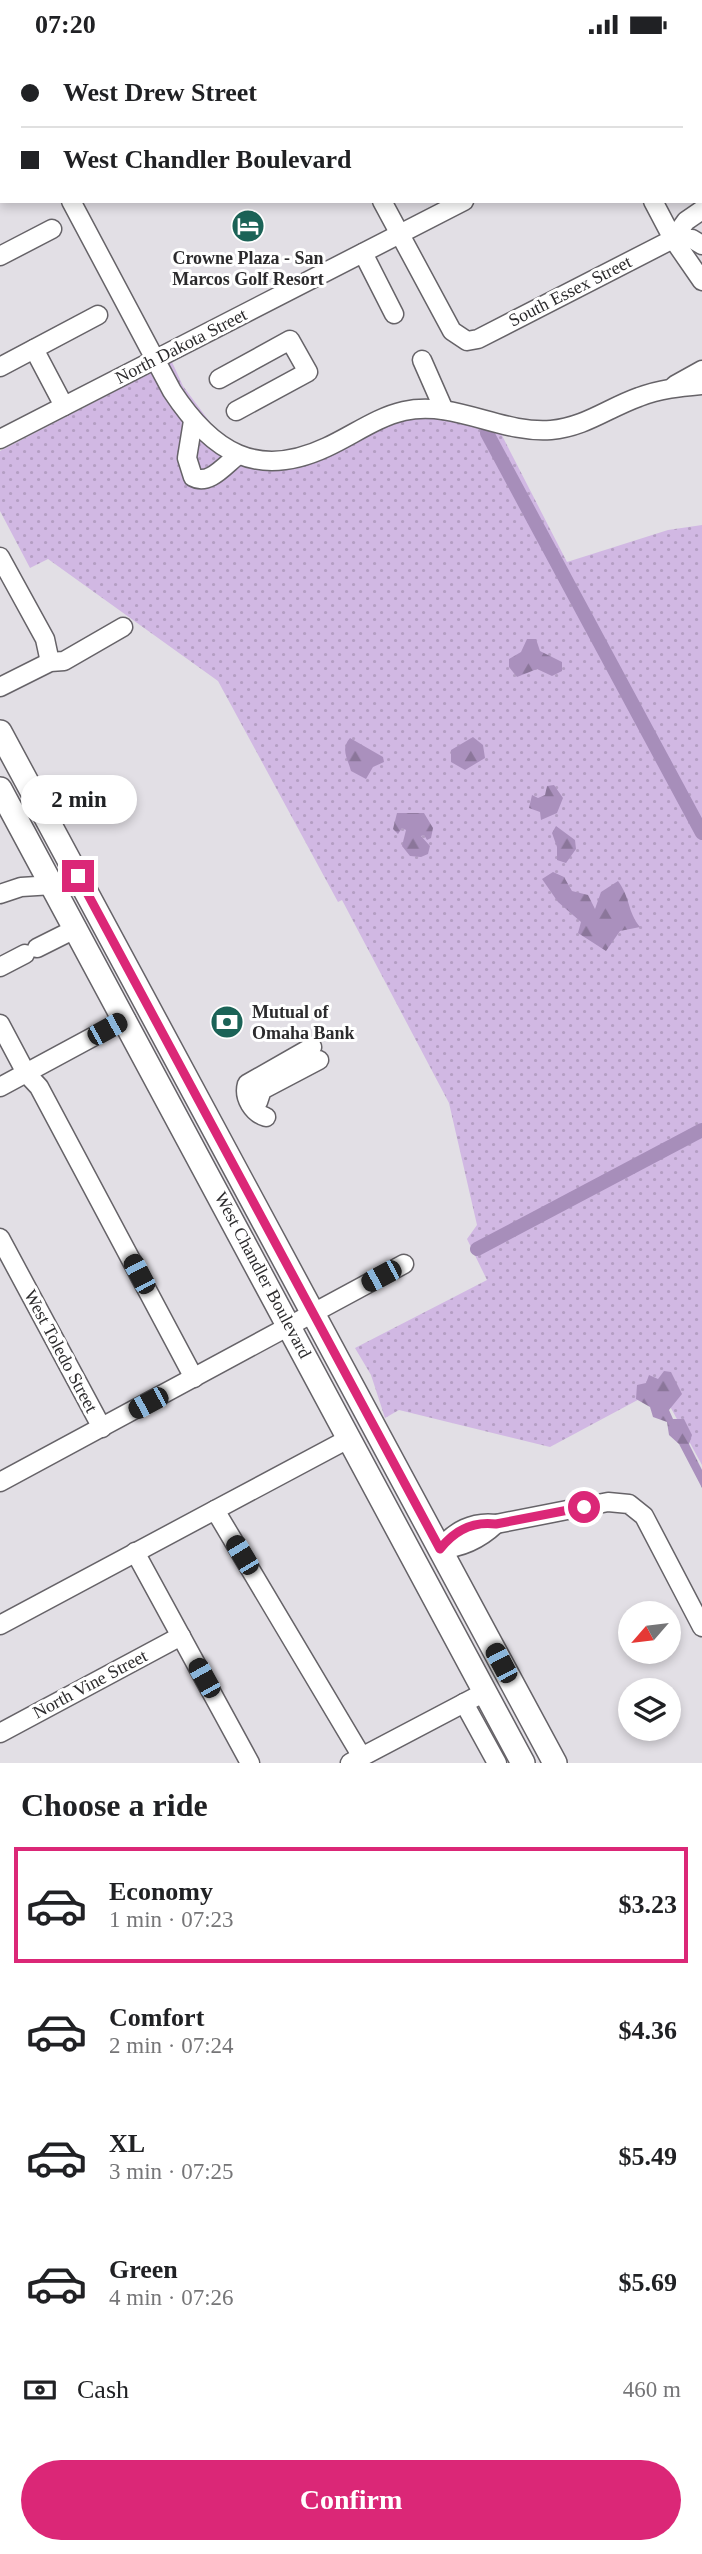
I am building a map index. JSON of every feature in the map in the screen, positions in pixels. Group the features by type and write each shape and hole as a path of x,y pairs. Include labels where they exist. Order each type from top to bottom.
{"main road":[{"name":"West Chandler Boulevard","path":"0,731 555,1763"},
{"name":"West Chandler Boulevard","path":"0,789 126,1019 523,1763"}],"street":[{"path":"72,203 172,391 193,421 222,446 238,455 274,464 326,448 372,423 405,411 444,410 494,421 514,429 548,431 580,426 638,397 669,388 702,385"},
{"path":"383,203 400,235"},
{"name":"North Dakota Street","path":"0,439 460,203"},
{"path":"654,203 673,239 702,281"},
{"name":"South Essex Street","path":"400,235 452,331 467,341 478,339 673,239 686,221 702,210"},
{"path":"0,256 52,229"},
{"path":"673,239 692,239 702,245"},
{"path":"363,253 394,314"},
{"path":"0,367 98,315"},
{"path":"219,379 290,340 302,362 307,372 236,411"},
{"path":"34,349 64,406"},
{"path":"422,360 444,410"},
{"path":"669,388 702,370"},
{"path":"193,421 187,458 193,477 207,479 238,455"},
{"path":"0,557 45,639 50,662"},
{"path":"0,687 50,662 64,661 123,627"},
{"path":"0,894 21,887 53,885"},
{"path":"0,967 77,928"},
{"path":"0,1087 126,1019"},
{"path":"0,1024 26,1073 39,1087 194,1378"},
{"path":"266,1111 251,1105 245,1095 247,1084 316,1053"},
{"name":"West Toledo Street","path":"0,1238 102,1428"},
{"path":"2,1477 102,1428 404,1264"},
{"path":"0,1625 350,1439"},
{"path":"440,1549 451,1534 482,1522 496,1524 608,1502 629,1504 644,1515 702,1627"},
{"path":"215,1510 364,1759 485,1692"},
{"path":"135,1552 250,1763"},
{"name":"North Vine Street","path":"0,1733 181,1636"},
{"path":"464,1703 497,1763"}],"shaded area":[{"path":"172,362 183,386 221,437 238,448 296,459 405,411 494,420 567,562 668,530 702,525 702,1465 660,1388 550,1447 399,1410 385,1418 371,1375 355,1348 487,1280 467,1239 477,1225 449,1103 342,900 338,902 218,681 48,559 30,568 0,511 0,451"}],"green space":[{"path":"527,639 536,639 540,651 562,662 562,671 552,676 537,669 517,677 509,667 509,659 521,652"},
{"path":"473,737 483,745 485,758 465,770 451,762 451,750"},
{"path":"350,738 383,757 384,762 373,767 366,779 351,771 345,750"},
{"path":"554,785 563,798 557,813 541,820 540,812 529,808 532,795 538,798 545,795 547,786"},
{"path":"397,813 424,813 433,828 431,838 427,840 424,835 421,836 430,846 428,854 421,857 410,856 402,846 406,830 402,828 398,834 393,829"},
{"path":"556,826 575,840 576,849 566,863 557,860 557,847 552,833"},
{"path":"553,872 564,877 572,891 588,895 595,909 601,892 618,881 640,927 620,931 606,951 578,933 581,922 558,902 542,879"},
{"path":"664,1371 671,1372 682,1394 669,1410 673,1419 684,1419 692,1435 689,1444 702,1470 702,1488 679,1444 669,1435 667,1422 653,1417 650,1407 636,1399 637,1385 646,1383 649,1375 658,1379"}],"waterway":[{"path":"487,433 702,833"},
{"path":"477,1249 702,1130"}],"place":[{"name":"Crowne Plaza - San Marcos Golf Resort","path":"248,226"},
{"name":"Mutual of Omaha Bank","path":"227,1022"}],"route":[{"path":"78,876 440,1549 451,1534 482,1522 496,1524 584,1507"}]}
